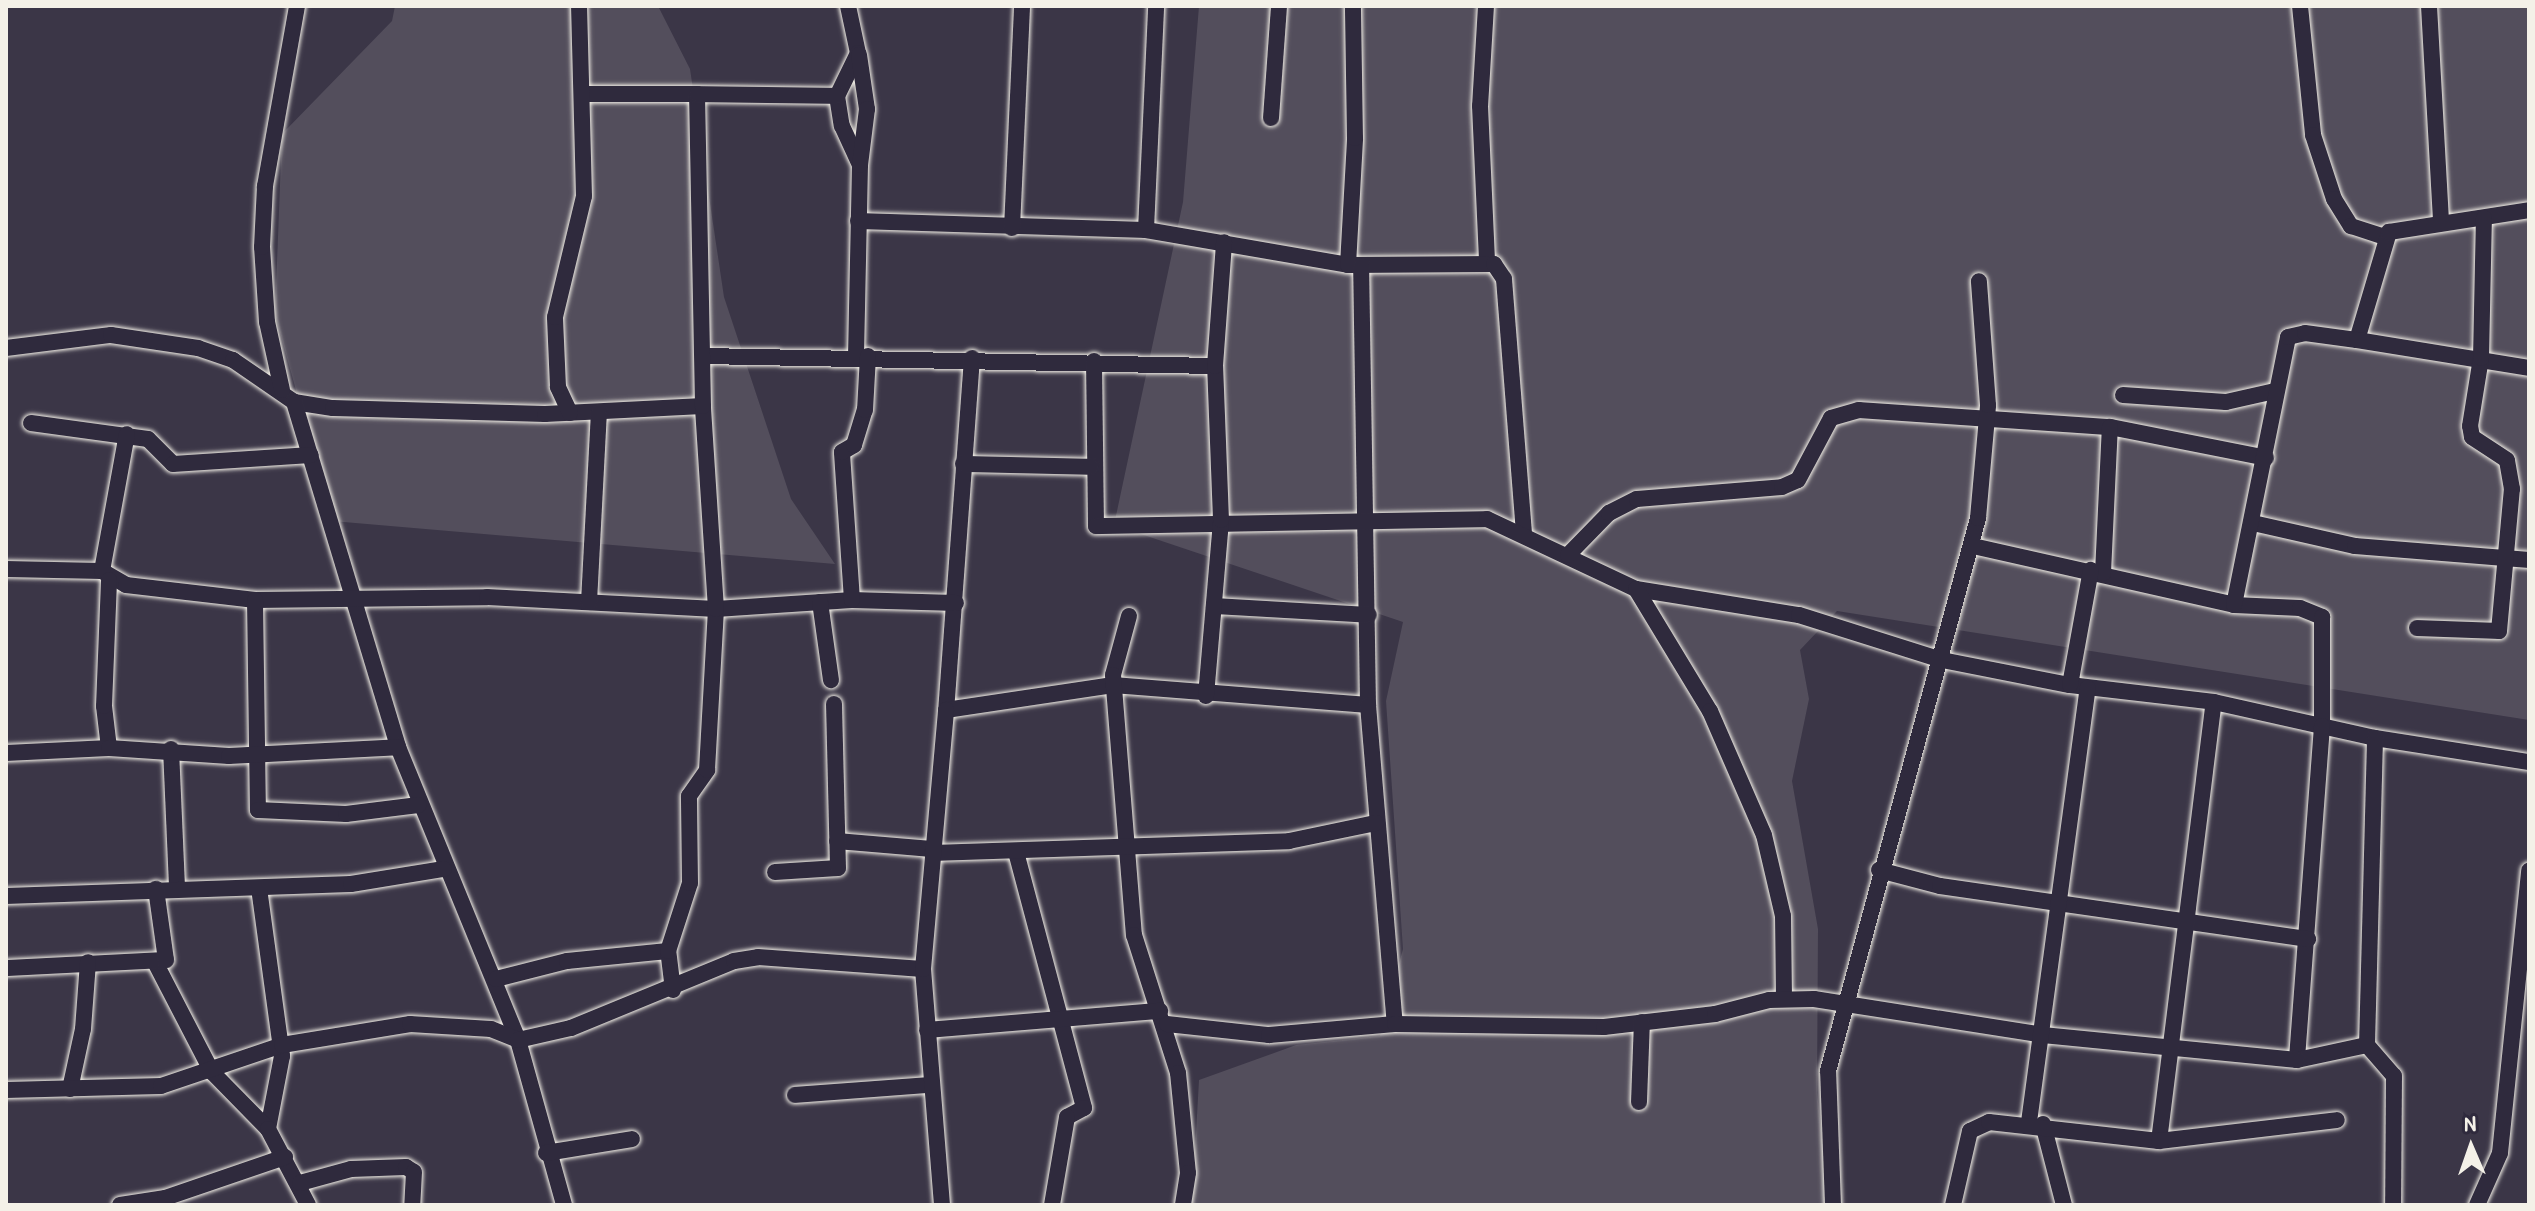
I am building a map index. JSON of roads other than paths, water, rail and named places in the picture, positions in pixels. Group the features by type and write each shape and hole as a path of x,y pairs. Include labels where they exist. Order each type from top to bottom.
{"street":[{"path":"282,390 267,322 262,247 265,186 297,6"},
{"path":"570,413 558,387 555,317 584,196 584,94 579,6"},
{"path":"848,6 867,109 860,165 858,221 865,410 854,445 842,452 852,600"},
{"path":"1012,228 1022,6"},
{"path":"1146,230 1156,6"},
{"path":"1271,118 1279,6"},
{"path":"1353,6 1354,265 1369,520 1368,705 1395,1024"},
{"path":"1486,6 1480,106 1487,263"},
{"path":"2300,6 2313,135 2334,199 2346,222 2385,237 2441,223 2529,210"},
{"path":"2430,6 2441,223"},
{"path":"858,53 837,96 842,126 860,165"},
{"path":"584,94 837,96"},
{"path":"673,990 668,951 690,883 689,796 707,770 716,609 703,406 697,94"},
{"path":"2417,628 2499,631 2512,489 2507,460 2472,437 2470,426 2481,358 2484,218"},
{"path":"858,221 1146,230 1354,265 1487,263 1504,279 1524,534"},
{"path":"2357,340 2385,237"},
{"path":"1206,696 1221,520 1215,366 1224,242"},
{"path":"1833,1205 1826,1093 1844,1008 1879,870 1973,546 1988,415 1979,281"},
{"path":"2234,605 2266,458 2275,391 2294,333 2481,358 2529,368"},
{"path":"6,348 111,335 215,352 282,390 294,402 357,599 398,747 444,869 496,979 518,1040 546,1153 564,1205"},
{"path":"703,356 972,358 1215,366"},
{"path":"942,1205 929,1085 923,969 956,603 972,358"},
{"path":"1094,361 1091,467 1096,526 1221,520 1468,517 1524,534 1636,589 1799,615 1942,660 2088,688 2214,702 2375,738 2529,762"},
{"path":"545,414 558,387"},
{"path":"2123,395 2226,402 2275,391"},
{"path":"294,402 545,414 703,406"},
{"path":"1568,555 1609,513 1637,499 1782,487 1798,480 1831,418 1859,410 1988,415 2110,427 2266,458"},
{"path":"589,602 599,412"},
{"path":"31,423 148,439 173,464 311,455"},
{"path":"2070,685 2097,571 2110,427"},
{"path":"109,748 104,706 106,576 127,434"},
{"path":"963,464 1091,467"},
{"path":"2253,523 2355,546 2529,560"},
{"path":"1973,546 2097,571 2234,605 2300,608 2322,617 2322,726 2297,1060"},
{"path":"6,569 106,576 255,600 589,602 716,609 852,600 956,603"},
{"path":"1636,589 1715,720 1764,835 1783,916 1784,999"},
{"path":"255,600 256,806 261,811 346,814 418,805"},
{"path":"820,602 831,680"},
{"path":"1214,606 1369,615"},
{"path":"1129,616 1113,685 1134,935 1163,1018 1183,1114 1183,1205"},
{"path":"946,710 1113,685 1206,696 1368,705"},
{"path":"2064,1205 2036,1123 2043,1035 2088,688"},
{"path":"2159,1141 2173,1048 2183,917 2214,702"},
{"path":"775,872 838,868 834,704"},
{"path":"2375,738 2367,1045 2394,1076 2393,1205"},
{"path":"6,753 109,748 256,754 398,747"},
{"path":"171,749 177,888"},
{"path":"837,841 932,851 1016,852 1289,841 1376,823"},
{"path":"1016,852 1084,1108 1067,1117 1052,1205"},
{"path":"6,896 351,884 444,869"},
{"path":"1879,870 2061,903 2183,917 2308,939"},
{"path":"2477,1205 2500,1153 2529,870"},
{"path":"259,888 282,1045 282,1075 268,1129"},
{"path":"6,968 88,962 156,964 169,956 156,889"},
{"path":"496,979 567,961 668,951"},
{"path":"6,1090 161,1086 212,1072 282,1045 431,1022 491,1029 518,1040 571,1028 673,990 734,961 758,957 923,969"},
{"path":"70,1089 83,1029 88,962"},
{"path":"156,964 212,1072 268,1129 300,1183 308,1205"},
{"path":"927,1030 1059,1017 1163,1018 1269,1035 1395,1024 1571,1028 1642,1022 1784,999 2043,1035 2297,1060 2367,1045"},
{"path":"1639,1102 1642,1022"},
{"path":"795,1095 929,1085"},
{"path":"1953,1205 1959,1161 1975,1125 2036,1123 2159,1141 2337,1120"},
{"path":"546,1153 632,1139"},
{"path":"120,1205 165,1198 285,1157"},
{"path":"300,1183 351,1169 406,1167 414,1172 412,1205"}]}
